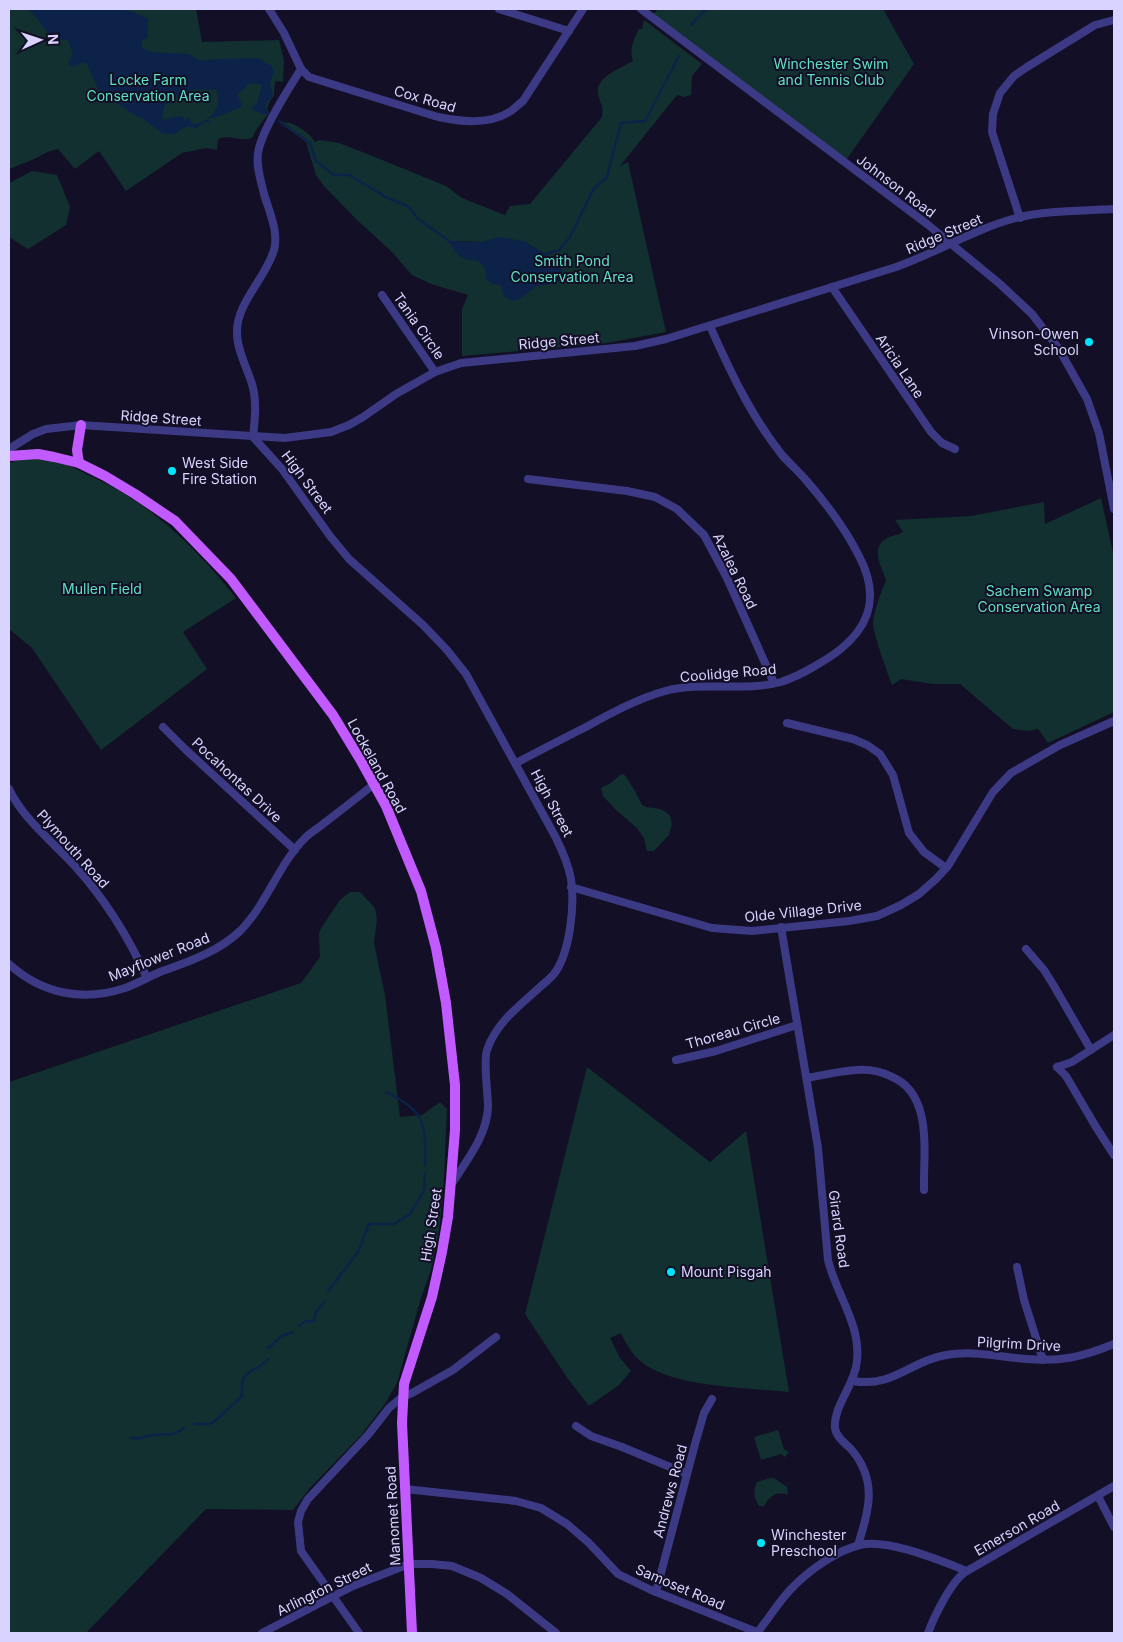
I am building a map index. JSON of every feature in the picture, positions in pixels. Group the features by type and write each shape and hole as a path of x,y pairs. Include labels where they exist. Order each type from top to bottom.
{"main road":[{"path":"79,464 77,450 82,425"},
{"name":"Lockeland Road","path":"9,456 38,454 79,464 105,476 175,521 232,579 333,715 361,761 386,806 421,891 436,948 446,1002 455,1085 455,1130 451,1185"},
{"name":"High Street","path":"402,1397 410,1361 432,1297 442,1252 451,1185"},
{"name":"Manomet Road","path":"402,1397 412,1633"}],"street":[{"path":"253,437 255,413 253,387 237,334 239,317 270,259 275,245 273,224 258,170 257,154 275,113 302,69 284,33 269,9"},
{"path":"499,9 569,31"},
{"name":"Cox Road","path":"302,69 309,76 438,117 458,122 481,121 511,111 523,101 583,9"},
{"name":"Johnson Road","path":"641,9 951,244 1000,284 1032,314 1059,349 1087,399 1106,465 1114,509"},
{"path":"1020,218 993,138 992,119 996,101 1006,84 1020,72 1095,25 1104,21 1114,20"},
{"name":"Ridge Street","path":"9,449 33,434 46,430 82,425 285,438 331,432 349,425 396,394 435,372 461,363 635,346 674,338 922,258 970,234 1020,218 1069,211 1114,209"},
{"name":"Aricia Lane","path":"832,288 931,432 942,443 955,449"},
{"name":"Tania Circle","path":"382,295 435,372"},
{"name":"Coolidge Road","path":"516,763 619,709 666,691 690,687 751,686 781,682 828,659 848,645 860,631 870,604 868,575 861,558 841,524 818,494 783,456 751,409 710,326"},
{"name":"High Street","path":"253,437 282,469 330,536 349,559 416,618 447,650 466,674 516,763 565,857 571,887 570,932 565,954 554,974 511,1012 494,1032 486,1052 488,1108 485,1125 476,1146 451,1185"},
{"name":"Azalea Road","path":"528,479 626,491 655,497 677,509 704,535 726,578 774,683"},
{"name":"Olde Village Drive","path":"571,887 712,928 752,931 849,922 877,916 901,906 919,894 946,868 994,792 1010,773 1060,745 1114,721"},
{"path":"787,723 853,739 867,745 880,754 893,775 909,833 924,852 946,868"},
{"name":"Pocahontas Drive","path":"163,727 295,850"},
{"name":"Mayflower Road","path":"9,964 39,986 60,992 83,995 125,988 210,952 239,932 262,903 288,859 306,837 374,784"},
{"name":"Plymouth Road","path":"9,789 14,800 25,814 76,866 110,911 137,955 147,978"},
{"name":"Girard Road","path":"781,927 818,1148 828,1260 852,1320 857,1340 857,1362 853,1381 837,1411 834,1423 835,1432 856,1456 863,1468 868,1484 870,1498 858,1546"},
{"path":"1026,949 1044,970 1091,1050"},
{"name":"Thoreau Circle","path":"676,1060 716,1051 797,1025"},
{"path":"1114,1035 1072,1062 1057,1067 1066,1076 1114,1155"},
{"path":"806,1078 866,1070 884,1073 904,1084 914,1095 922,1115 924,1127 924,1190"},
{"path":"1017,1267 1024,1300 1043,1360"},
{"path":"359,1633 301,1551 298,1522 301,1511 308,1499 368,1435 389,1408 402,1397 412,1394 453,1370 496,1337"},
{"name":"Pilgrim Drive","path":"853,1381 870,1383 884,1381 921,1363 940,1356 954,1354 1060,1360 1076,1358 1114,1344"},
{"name":"Andrews Road","path":"656,1592 704,1413 712,1399"},
{"path":"576,1426 591,1436 687,1474"},
{"name":"Emerson Road","path":"758,1633 777,1605 795,1584 822,1563 847,1549 858,1546 885,1545 908,1550 968,1571 1114,1486"},
{"name":"Samoset Road","path":"405,1489 516,1501 541,1508 567,1524 589,1543 618,1574 656,1592 758,1633"},
{"path":"1098,1496 1114,1526"},
{"name":"Arlington Street","path":"262,1633 353,1586 409,1564 452,1566 481,1578 507,1594 556,1633"},
{"path":"928,1633 953,1586 968,1571"}],"green space":[{"name":"Locke Farm Conservation Area","path":"9,9 196,9 202,42 279,40 284,61 283,82 275,81 274,96 267,108 269,113 252,138 222,138 218,139 217,150 206,148 182,153 126,191 99,151 75,169 58,149 9,169"},
{"name":"Winchester Swim and Tennis Club","path":"659,9 883,9 914,64 844,163 650,16"},
{"name":"Smith Pond Conservation Area","path":"644,20 702,64 692,76 691,95 684,97 677,95 620,166 628,162 666,332 607,343 462,356 462,309 468,295 431,284 412,275 392,252 324,186 316,175 306,142 284,126 283,122 301,129 315,142 320,140 339,143 446,186 462,198 505,215 510,206 530,204 602,117 598,88 610,74 633,61 632,45 639,29 642,29","holes":["450,241 481,242 482,265"]},
{"path":"32,171 57,175 70,207 66,225 28,249 9,237 9,183"},
{"name":"Mullen Field","path":"28,457 65,464 129,497 168,526 187,543 236,598 183,632 207,669 101,750 32,648 9,629 9,463"},
{"name":"Sachem Swamp Conservation Area","path":"1101,498 1114,557 1114,712 1048,743 1038,729 1028,731 1013,729 960,684 933,684 901,679 892,685 873,622 878,601 886,581 879,560 878,549 880,544 888,537 903,532 895,520 971,516 1044,502 1045,524"},
{"path":"624,774 642,805 660,809 670,816 672,824 669,835 654,851 647,851 644,838 637,828 603,796 601,788"},
{"path":"350,892 360,892 375,908 377,920 374,943 385,995 400,1117 422,1115 440,1102 447,1109 440,1223 431,1270 421,1298 397,1383 385,1404 362,1434 310,1488 293,1510 206,1509 86,1633 9,1633 9,1082 301,983 320,957 319,934 321,928 340,900"},
{"name":"Mount Pisgah","path":"587,1067 710,1162 746,1131 789,1392 735,1388 695,1382 661,1373 638,1359 628,1347 621,1333 610,1338 620,1358 631,1371 619,1385 589,1406 568,1379 525,1314"},
{"path":"778,1430 784,1449 789,1452 785,1457 781,1454 761,1460 754,1437"},
{"path":"774,1478 787,1487 788,1495 777,1494 771,1497 764,1506 759,1506 755,1494 757,1482"}],"water":[{"path":"27,9 122,9 148,19 148,37 142,41 142,47 150,52 189,54 200,61 258,58 271,65 274,70 270,85 273,96 266,106 269,114 268,116 251,109 257,104 262,85 250,83 237,95 242,107 208,119 210,122 205,122 195,129 194,127 185,127 175,134 163,134 145,120 99,91 87,64 83,62 73,67 69,65 68,62 73,54 68,40 50,35","holes":["198,89 217,90 217,107 205,121 192,124 189,117 186,120 181,116 162,120 164,106 184,91"]},
{"path":"498,237 524,241 547,255 557,262 564,279 553,284 537,286 520,299 513,301 504,295 501,285 492,284 486,279 485,269 479,261 461,257 449,241 481,242"}],"waterway":[{"path":"691,25 706,9"},
{"path":"543,255 559,250 570,237 593,190 607,177 621,123 645,121 679,56"},
{"path":"279,121 310,143 316,161 334,175 349,175 386,197 409,207 419,220 451,242"},
{"path":"386,1092 416,1112 423,1128 425,1139 425,1165"},
{"path":"328,1291 358,1252 369,1224 394,1224 410,1214 424,1191 425,1173"},
{"path":"299,1326 306,1321 314,1321 316,1312 325,1301"},
{"path":"268,1348 282,1336 292,1332"},
{"path":"195,1424 209,1424 215,1421 242,1396 242,1384 245,1376 263,1365 268,1359"},
{"path":"131,1438 138,1439 152,1435 172,1434 184,1428"}],"place":[{"name":"Vinson-Owen School","path":"1089,342"},
{"name":"West Side Fire Station","path":"172,471"},
{"name":"Mount Pisgah","path":"671,1272"},
{"name":"Winchester Preschool","path":"761,1543"}]}
